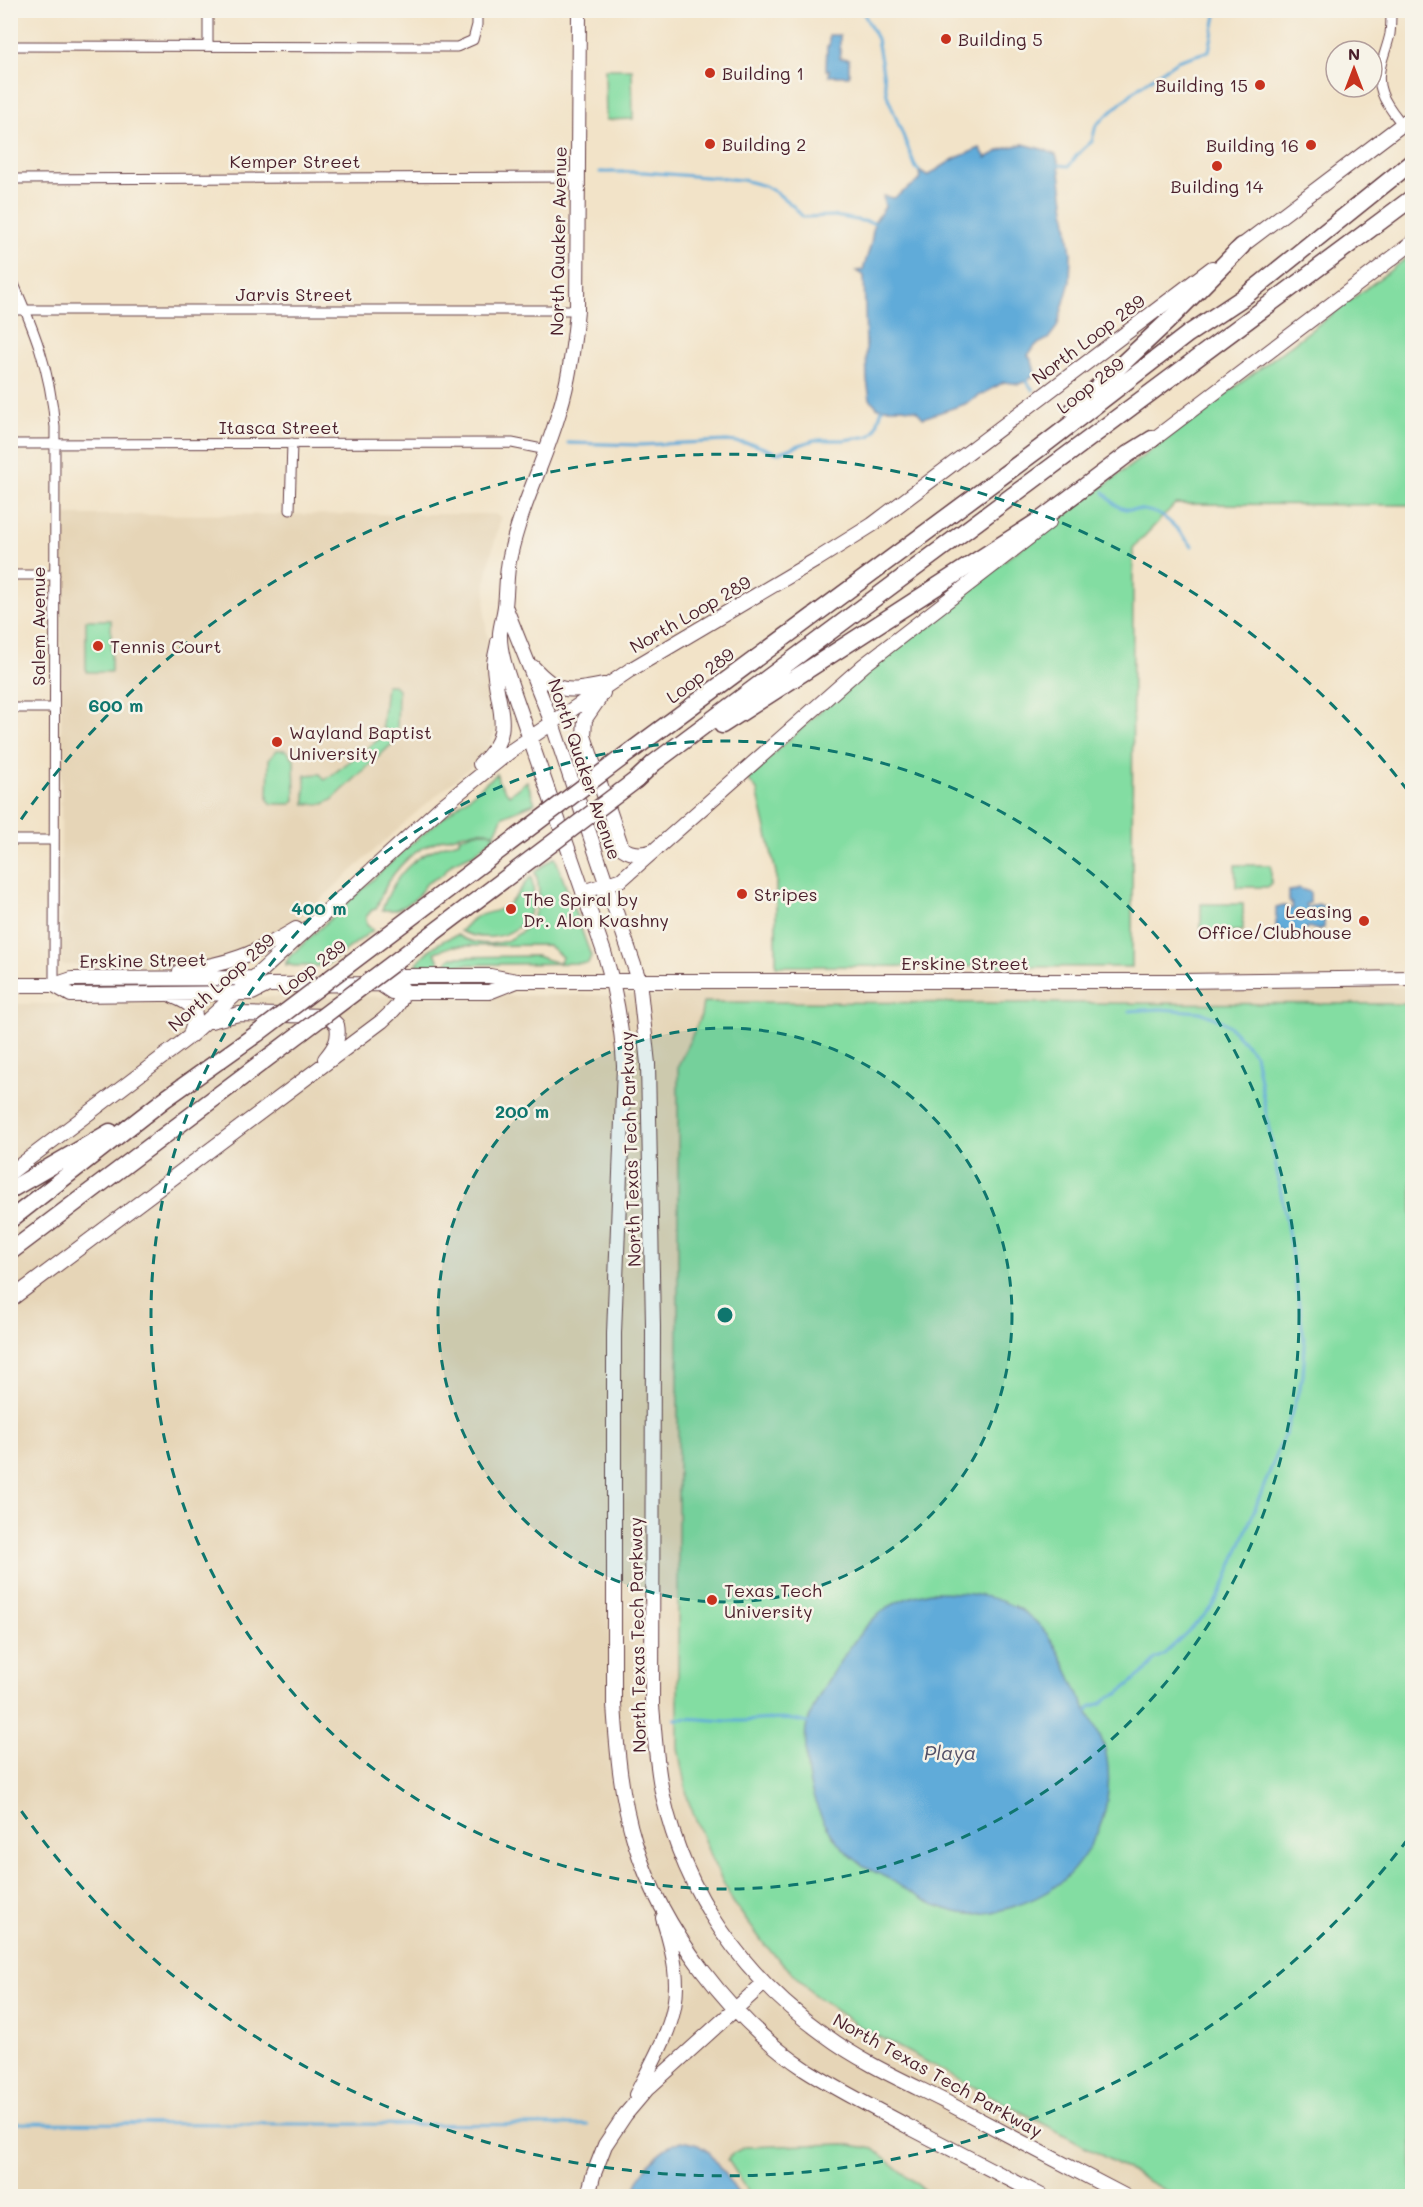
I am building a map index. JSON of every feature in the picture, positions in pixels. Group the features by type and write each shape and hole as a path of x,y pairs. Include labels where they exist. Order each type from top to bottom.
{"highway":[{"name":"Loop 289","path":"10,1220 165,1099 258,1033 623,757 927,533 1188,334 1244,297 1413,162"},
{"path":"10,1252 636,780 654,763 783,666 1413,198"},
{"path":"897,553 922,526 1071,412 1167,322 1242,246"},
{"path":"636,780 655,773 722,724 1043,518 1128,454 1152,439"},
{"path":"10,1190 165,1099"}],"main road":[{"name":"North Quaker Avenue","path":"579,10 577,310 569,374 561,409 525,503 513,542 507,568 505,606 500,634 506,669 613,980"},
{"name":"North Loop 289","path":"10,1173 189,1037 323,912 441,807 530,738 609,684 692,632 872,525 1407,121"},
{"path":"583,892 622,879 864,665 1132,459 1152,439 1413,243"},
{"name":"North Quaker Avenue","path":"505,606 552,723 639,980"},
{"path":"441,807 455,784 492,755 499,740 502,720 494,664 500,634"},
{"path":"528,662 544,679 564,690 609,684"},
{"path":"609,684 585,719 584,736 622,848 640,854 655,850"},
{"path":"124,978 232,961 266,946 323,912"},
{"name":"Erskine Street","path":"54,985 71,995 252,993 268,985 490,976 517,981 1179,981 1413,978"},
{"path":"254,977 268,985"},
{"name":"Erskine Street","path":"10,985 54,985 72,979 254,977"},
{"name":"Erskine Street","path":"385,980 392,992 489,992 517,981"},
{"name":"North Texas Tech Parkway","path":"613,980 622,1027 624,1066 614,1334 614,1704 617,1754 624,1800 635,1845 655,1893 685,1946 712,1983 735,2009 770,2042 804,2068 847,2094 1042,2196"},
{"name":"North Texas Tech Parkway","path":"639,980 648,1076 653,1347 652,1706 656,1755 663,1796 675,1838 692,1880 717,1925 763,1984 790,2009 826,2037 870,2063 1125,2196"},
{"path":"10,1300 382,1022 399,1005 403,992"},
{"path":"168,994 188,1002 194,1009 196,1018 189,1037"},
{"path":"205,1023 239,1014 328,1016 338,1025 336,1043 312,1074"},
{"path":"625,2115 670,2027 676,2003 677,1975 674,1956 655,1893"},
{"path":"588,2196 605,2145 625,2115 647,2089 763,1984"}],"street":[{"path":"208,10 208,46"},
{"path":"10,46 457,47 470,42 476,34 477,10"},
{"path":"1391,10 1390,34 1380,63 1380,84 1390,109 1407,121"},
{"name":"Kemper Street","path":"10,178 579,177"},
{"name":"Salem Avenue","path":"10,275 43,355 52,393 55,444 54,985"},
{"name":"Jarvis Street","path":"10,310 577,310"},
{"path":"290,510 292,443"},
{"name":"Itasca Street","path":"10,444 512,443 547,450"},
{"path":"10,575 55,575"},
{"path":"10,708 54,708"},
{"path":"10,840 54,840"}],"shaded area":[{"name":"Wayland Baptist University","path":"494,514 501,517 486,581 485,616 497,728 484,756 412,816 295,923 255,949 189,965 61,965 61,515"},
{"name":"Texas Tech University","path":"725,987 1412,987 1412,2196 11,2196 10,1004 175,1003 199,998 245,997 671,995 691,989"}],"green space":[{"path":"605,69 632,69 633,119 606,120"},
{"path":"1412,254 1412,505 1175,504 1133,548 1132,967 776,966 776,873 757,790 747,778 863,672 993,569"},
{"name":"Tennis Court","path":"86,620 111,620 111,672 86,672"},
{"path":"386,685 394,685 398,689 397,734 393,743 332,800 324,804 305,804 305,775 320,774 325,780 387,733 382,726"},
{"path":"277,750 286,750 294,759 295,800 291,804 272,804 268,800 269,759"},
{"path":"497,774 498,781 509,795 527,781 535,803 503,816 495,833 490,833 496,835 475,853 452,863 442,875 427,883 416,898 395,910 382,910 394,884 411,864 432,850 459,841 459,838 475,832 490,832 476,831 445,838 418,851 408,858 392,876 376,909 366,917 367,925 373,930 325,966 294,966 289,963 286,965 290,956 412,843"},
{"path":"555,857 591,956 588,963 446,965 452,957 537,956 560,962 562,957 548,945 453,946 435,952 440,965 416,965 423,955 457,935 474,942 491,944 507,940 520,933 530,921 537,907 539,890 535,872"},
{"path":"1235,865 1271,865 1271,884 1268,887 1236,887"},
{"path":"531,877 534,894 531,908 525,920 516,929 504,935 490,937 475,936 460,931 474,918 506,906"},
{"path":"1201,904 1243,904 1243,931 1201,931"},
{"path":"703,1002 1412,1004 1412,2196 1175,2196 857,2025 812,1993 764,1944 733,1902 712,1860 688,1800 678,1748 678,1066 701,1016"},
{"path":"845,2144 874,2149 923,2189 936,2196 750,2196 728,2160 733,2153 745,2147"}],"water":[{"path":"829,35 840,35 840,58 849,59 849,76 829,76 829,70 826,70"},
{"path":"1023,144 1056,155 1071,253 1070,282 1057,327 1048,339 1036,345 1028,355 1035,372 1032,377 1019,384 1004,382 965,404 923,418 916,410 878,408 870,399 867,380 864,276 856,271 863,270 871,244 874,223 885,207 883,196 894,198 920,180 919,171 927,176 954,159 980,148 986,158 1003,149"},
{"path":"1298,888 1310,892 1310,903 1306,904 1307,908 1318,904 1325,907 1324,928 1318,930 1308,927 1304,931 1305,938 1295,939 1291,933 1285,935 1283,930 1277,930 1276,907 1283,905 1290,909 1293,908 1289,901 1289,891"},
{"name":"Playa","path":"930,1592 994,1598 1017,1608 1037,1623 1046,1632 1059,1653 1100,1735 1105,1751 1108,1769 1107,1800 1102,1820 1087,1851 1078,1864 1057,1885 1024,1903 998,1911 972,1914 942,1908 864,1866 848,1853 827,1828 809,1782 806,1728 831,1675 855,1640 879,1614 902,1600"},
{"path":"682,2141 698,2145 709,2152 740,2196 632,2196 650,2162 664,2149"}],"waterway":[{"path":"862,10 877,39 887,95 919,171"},
{"path":"1059,165 1069,166 1092,141 1096,125 1139,87 1177,61 1209,51 1217,10"},
{"path":"600,172 643,172 743,180 765,186 777,193 803,217 834,216 874,223"},
{"path":"1026,381 1033,390"},
{"path":"568,443 640,445 727,441 753,444 777,453 814,440 844,440 870,436 875,431 882,409"},
{"path":"1104,492 1111,501 1123,509 1149,511 1163,517 1192,546"},
{"path":"1088,1711 1090,1707 1118,1694 1150,1667 1155,1659 1163,1655 1213,1606 1224,1586 1286,1431 1303,1376 1305,1345 1287,1225 1255,1054 1228,1025 1200,1012 1160,1009 1129,1011"},
{"path":"675,1719 732,1721 780,1719 808,1723"},
{"path":"10,2123 588,2125"}],"place":[{"name":"Building 5","path":"946,39"},
{"name":"Building 1","path":"710,73"},
{"name":"Building 15","path":"1260,85"},
{"name":"Building 2","path":"710,144"},
{"name":"Building 16","path":"1311,145"},
{"name":"Building 14","path":"1217,166"},
{"name":"Tennis Court","path":"98,646"},
{"name":"Wayland Baptist University","path":"277,742"},
{"name":"Stripes","path":"742,894"},
{"name":"The Spiral by Dr. Alon Kvashny","path":"511,909"},
{"name":"Leasing Office/Clubhouse","path":"1364,921"},
{"name":"Texas Tech University","path":"712,1600"}]}
